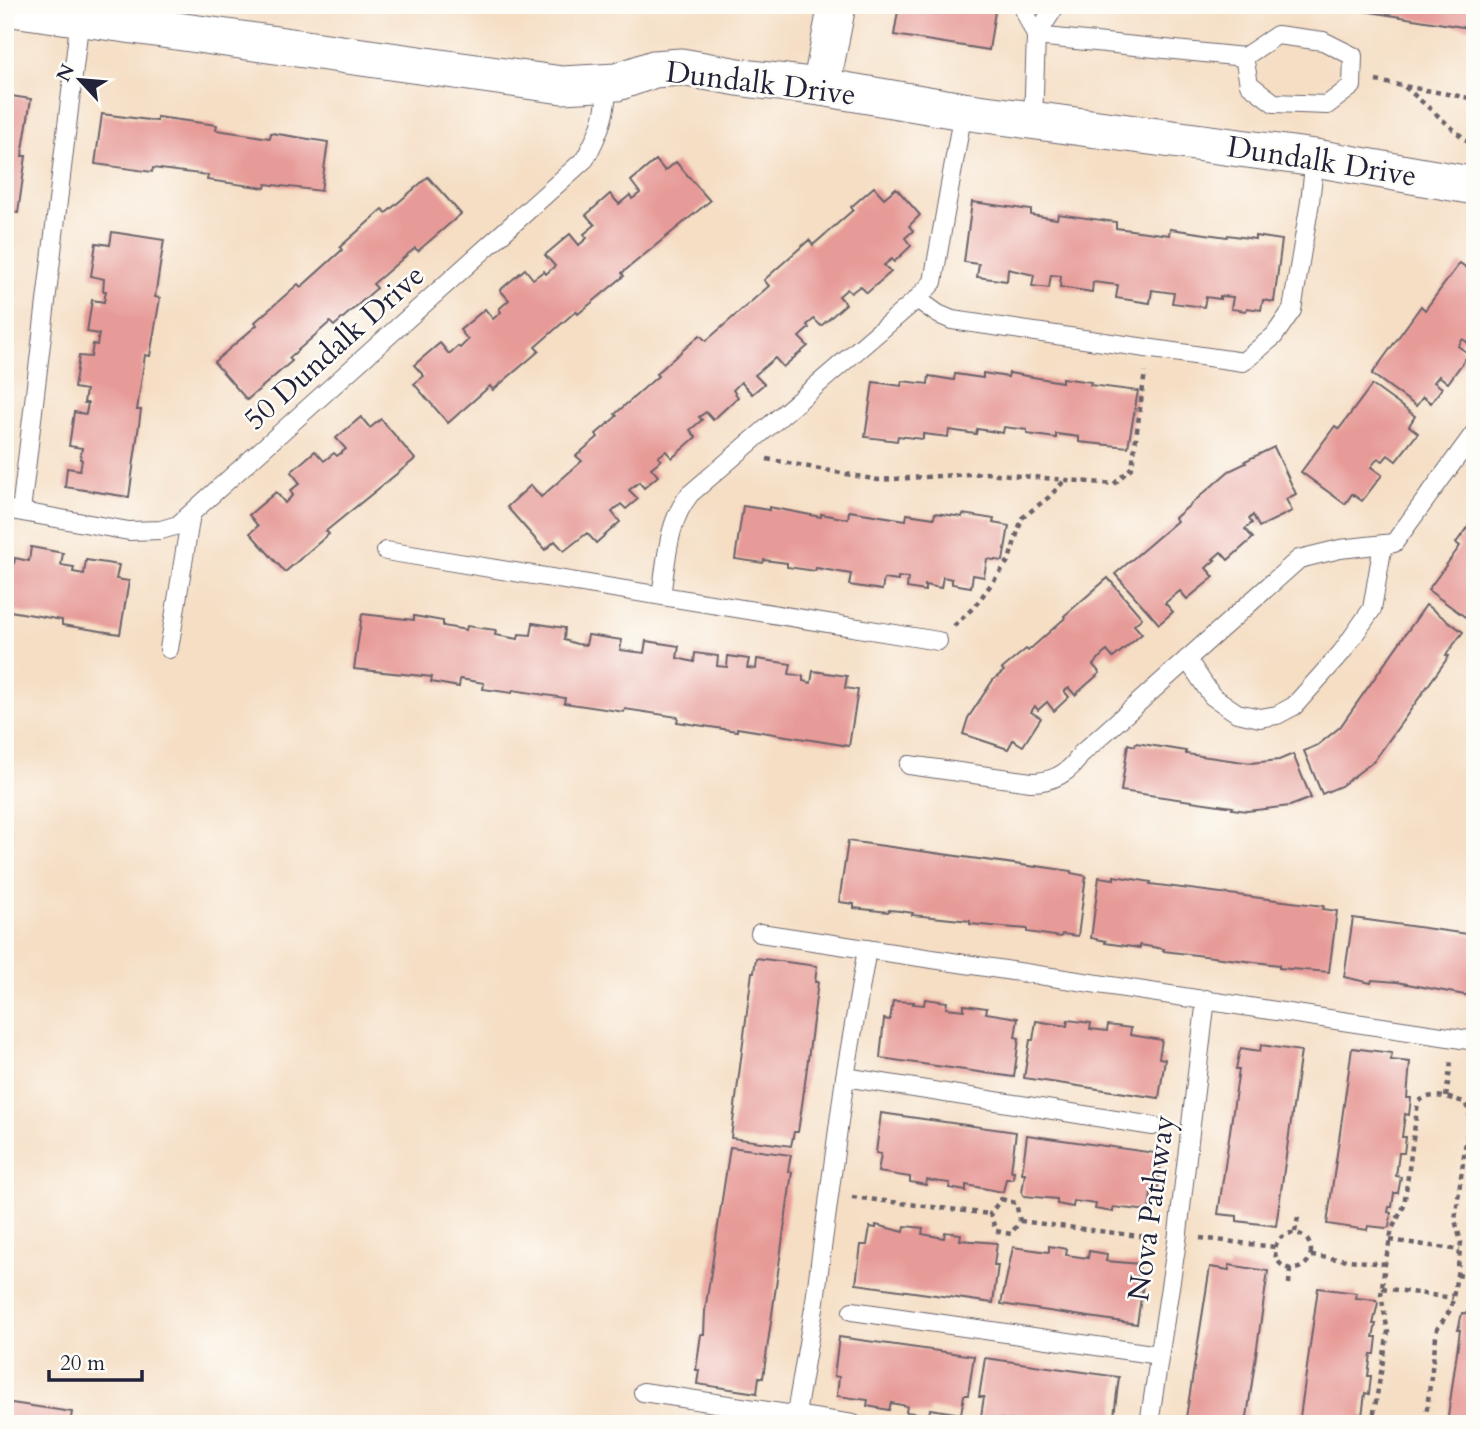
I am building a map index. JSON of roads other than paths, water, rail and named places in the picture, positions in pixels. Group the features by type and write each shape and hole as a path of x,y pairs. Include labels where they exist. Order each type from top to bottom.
{"street":[{"path":"821,87 837,5"},
{"name":"Dundalk Drive","path":"5,7 562,85 617,82 654,69 681,68 1033,121 1315,158 1475,186"}],"lane":[{"path":"1022,5 1036,36 1033,121"},
{"path":"1036,36 1056,5"},
{"path":"13,510 80,17"},
{"path":"1036,36 1244,57 1277,35 1323,41 1353,56 1352,86 1326,105 1274,103 1249,83 1244,57"},
{"name":"50 Dundalk Drive","path":"13,510 139,531 162,530 178,525 584,159 603,121 608,98 607,81"},
{"path":"661,596 674,521 690,494 928,289 936,273 963,111"},
{"path":"917,299 952,320 1243,362 1274,336 1292,310 1315,158"},
{"path":"909,765 1027,782 1051,779 1072,766 1081,754 1298,559 1330,551 1394,543 1475,432"},
{"path":"169,649 191,514"},
{"path":"1187,659 1212,696 1233,711 1251,718 1260,718 1273,716 1290,708 1342,652 1372,609 1383,544"},
{"path":"386,551 938,641"},
{"path":"760,933 1475,1041"},
{"path":"796,1414 814,1308 845,1077 867,949"},
{"name":"Nova Pathway","path":"1149,1424 1177,1238 1206,999"},
{"path":"845,1077 1153,1126"},
{"path":"852,1311 1159,1354"},
{"path":"643,1392 853,1424"}]}
